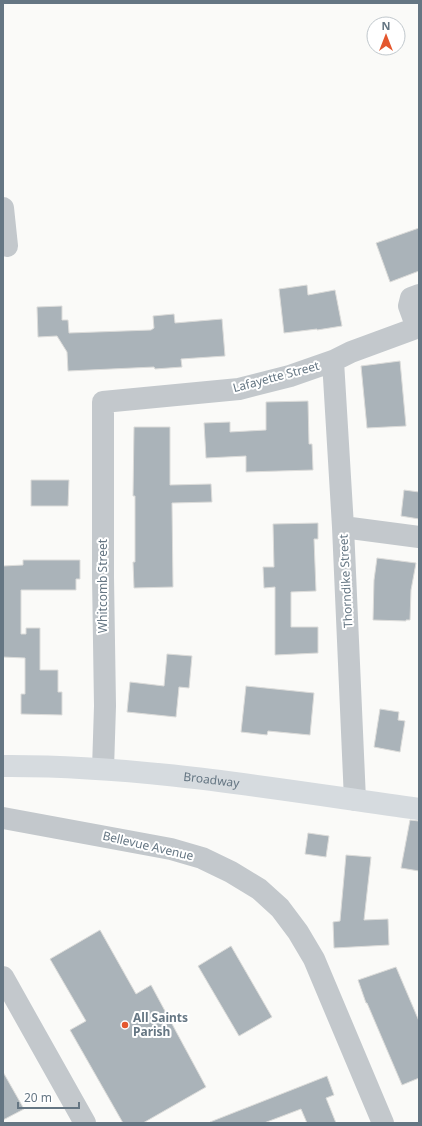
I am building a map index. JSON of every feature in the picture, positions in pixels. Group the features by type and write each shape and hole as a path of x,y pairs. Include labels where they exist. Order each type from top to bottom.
{"main road":[{"name":"Broadway","path":"3,766 48,765 133,771 214,780 419,809"}],"street":[{"path":"3,208 7,246"},
{"path":"418,327 409,306 411,298 419,295"},
{"name":"Lafayette Street","path":"103,402 239,389 290,376 333,361 351,352 418,327"},
{"name":"Thorndike Street","path":"333,361 343,527 356,800"},
{"name":"Whitcomb Street","path":"103,402 105,706 103,770"},
{"path":"343,527 419,537"},
{"name":"Bellevue Avenue","path":"3,818 171,849 202,858 225,869 259,889 280,908 298,932 314,960 383,1123"},
{"path":"3,977 85,1123"}],"building":[{"path":"419,228 419,271 390,282 376,243"},
{"path":"307,285 308,295 335,290 342,326 284,333 279,289"},
{"path":"62,306 62,320 68,320 69,333 151,330 154,328 153,316 174,314 175,323 222,319 225,356 181,359 182,367 68,371 67,352 57,336 38,337 37,307"},
{"path":"400,361 406,426 367,428 361,366"},
{"path":"308,401 309,444 312,444 313,470 246,472 246,456 206,458 204,423 230,422 230,432 266,430 266,402"},
{"path":"134,427 170,427 170,485 211,484 212,502 172,503 173,587 134,588"},
{"path":"31,480 69,480 68,506 31,506"},
{"path":"404,490 419,492 419,519 401,516"},
{"path":"318,523 318,539 314,539 316,591 291,592 291,627 318,627 318,653 275,655 275,587 264,588 263,567 274,567 273,524"},
{"path":"377,558 416,563 411,590 410,620 373,620 374,580"},
{"path":"23,560 80,560 80,579 76,579 76,590 21,590 21,634 26,634 26,628 40,628 40,670 58,670 58,692 62,692 62,715 21,714 21,694 25,694 25,658 3,657 3,566 23,565"},
{"path":"167,654 192,656 189,688 179,687 176,717 127,712 130,682 164,686"},
{"path":"246,686 314,693 310,735 268,731 267,735 241,732"},
{"path":"380,709 399,712 398,720 405,721 400,752 374,747"},
{"path":"410,820 419,821 419,871 401,868"},
{"path":"308,833 329,836 326,857 305,854"},
{"path":"346,855 371,857 364,920 388,919 389,945 334,948 333,922 340,921"},
{"name":"All Saints Parish","path":"100,930 136,994 151,985 206,1087 143,1123 123,1123 70,1030 86,1021 50,959"},
{"path":"231,946 272,1017 239,1036 198,966"},
{"path":"396,967 419,1021 419,1078 402,1085 366,1003 358,980"},
{"path":"3,1072 24,1109 3,1120"},
{"path":"327,1076 334,1095 326,1098 336,1123 307,1123 301,1109 264,1123 210,1122"}],"place":[{"name":"All Saints Parish","path":"125,1025"}]}
